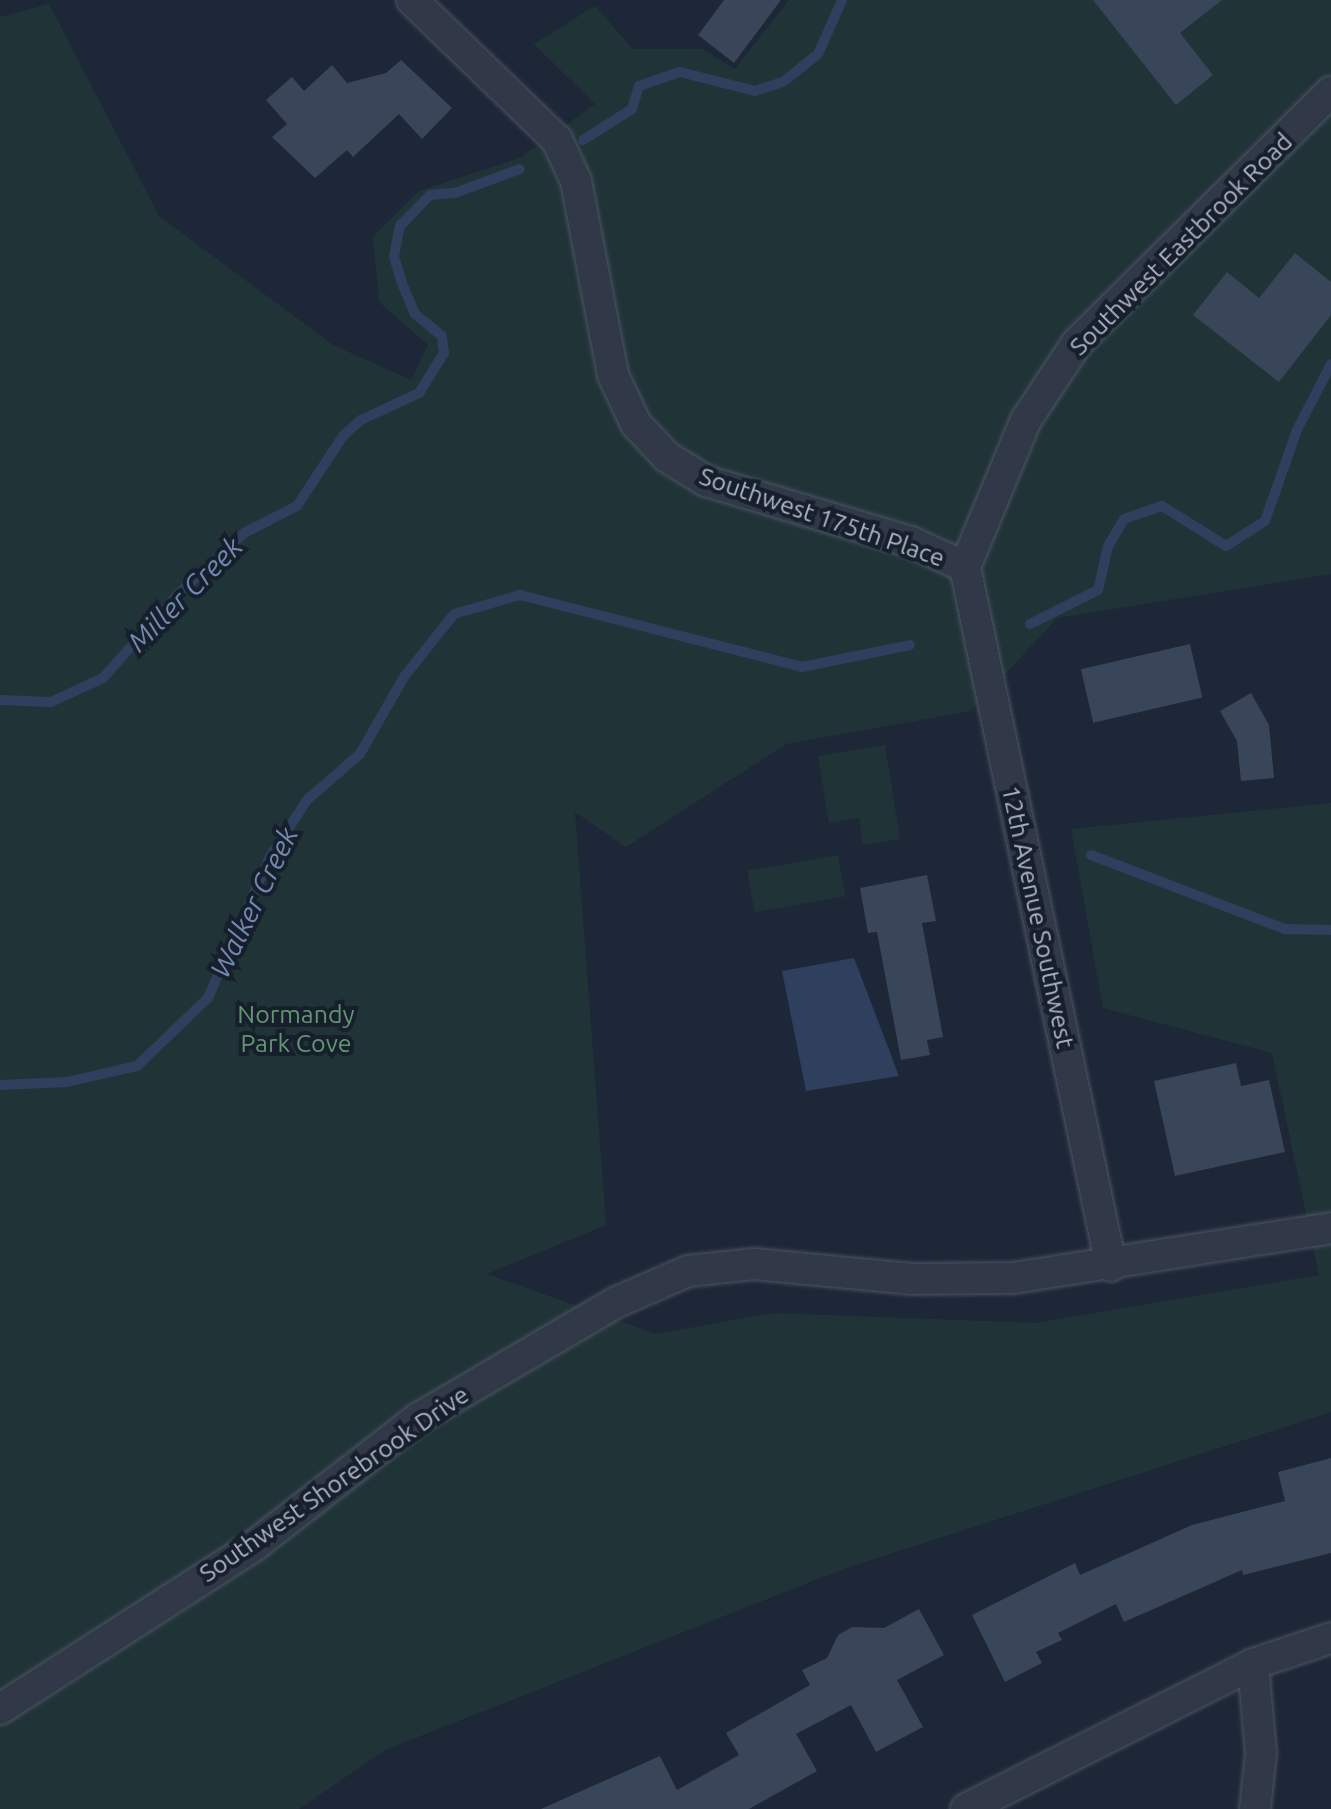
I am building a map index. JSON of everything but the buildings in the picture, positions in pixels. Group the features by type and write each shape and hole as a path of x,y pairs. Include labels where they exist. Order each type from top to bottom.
{"street":[{"name":"Southwest 175th Place","path":"412,0 557,140 576,181 613,375 636,424 667,456 706,481 911,542 965,567"},
{"name":"Southwest Eastbrook Road","path":"965,567 1026,420 1076,343 1331,92"},
{"name":"12th Avenue Southwest","path":"965,567 1112,1266"},
{"name":"Southwest Shorebrook Drive","path":"0,1709 255,1545 419,1418 617,1302 688,1271 754,1264 912,1279 1013,1278 1112,1266 1331,1228"},
{"path":"966,1809 1253,1664 1331,1638"},
{"path":"1253,1664 1261,1753 1255,1809"}],"green space":[{"name":"Normandy Park Cove","path":"789,0 1331,0 1331,574 1057,618 971,711 786,744 626,847 575,812 606,1225 487,1274 656,1334 773,1313 1036,1323 1319,1275 1272,1053 1103,1008 1071,829 1331,803 1331,1412 843,1569 385,1750 299,1809 0,1809 0,17 49,4 159,216 333,345 411,380 428,345 379,302 373,237 419,191 520,158 595,104 534,44 595,6 633,49 702,49 735,69"},
{"path":"885,745 900,839 863,845 859,818 829,823 818,756"},
{"path":"838,855 845,896 755,912 747,871"}],"water":[{"path":"854,958 899,1076 806,1091 782,971"}],"waterway":[{"name":"Miller Creek","path":"583,140 632,109 639,86 680,72 755,91 783,82 818,54 842,0"},
{"name":"Miller Creek","path":"0,700 51,702 103,678 176,596 244,533 297,506 343,436 361,420 419,393 444,353 442,336 415,314 402,283 394,256 400,226 430,195 455,193 520,169"},
{"name":"Walker Creek","path":"1030,624 1098,590 1108,546 1124,519 1162,506 1226,546 1265,521 1297,430 1331,364"},
{"name":"Walker Creek","path":"0,1085 67,1082 137,1066 208,998 270,857 307,800 360,754 404,677 454,614 520,595 802,667 910,645"},
{"path":"1091,855 1285,929 1331,930"}]}
